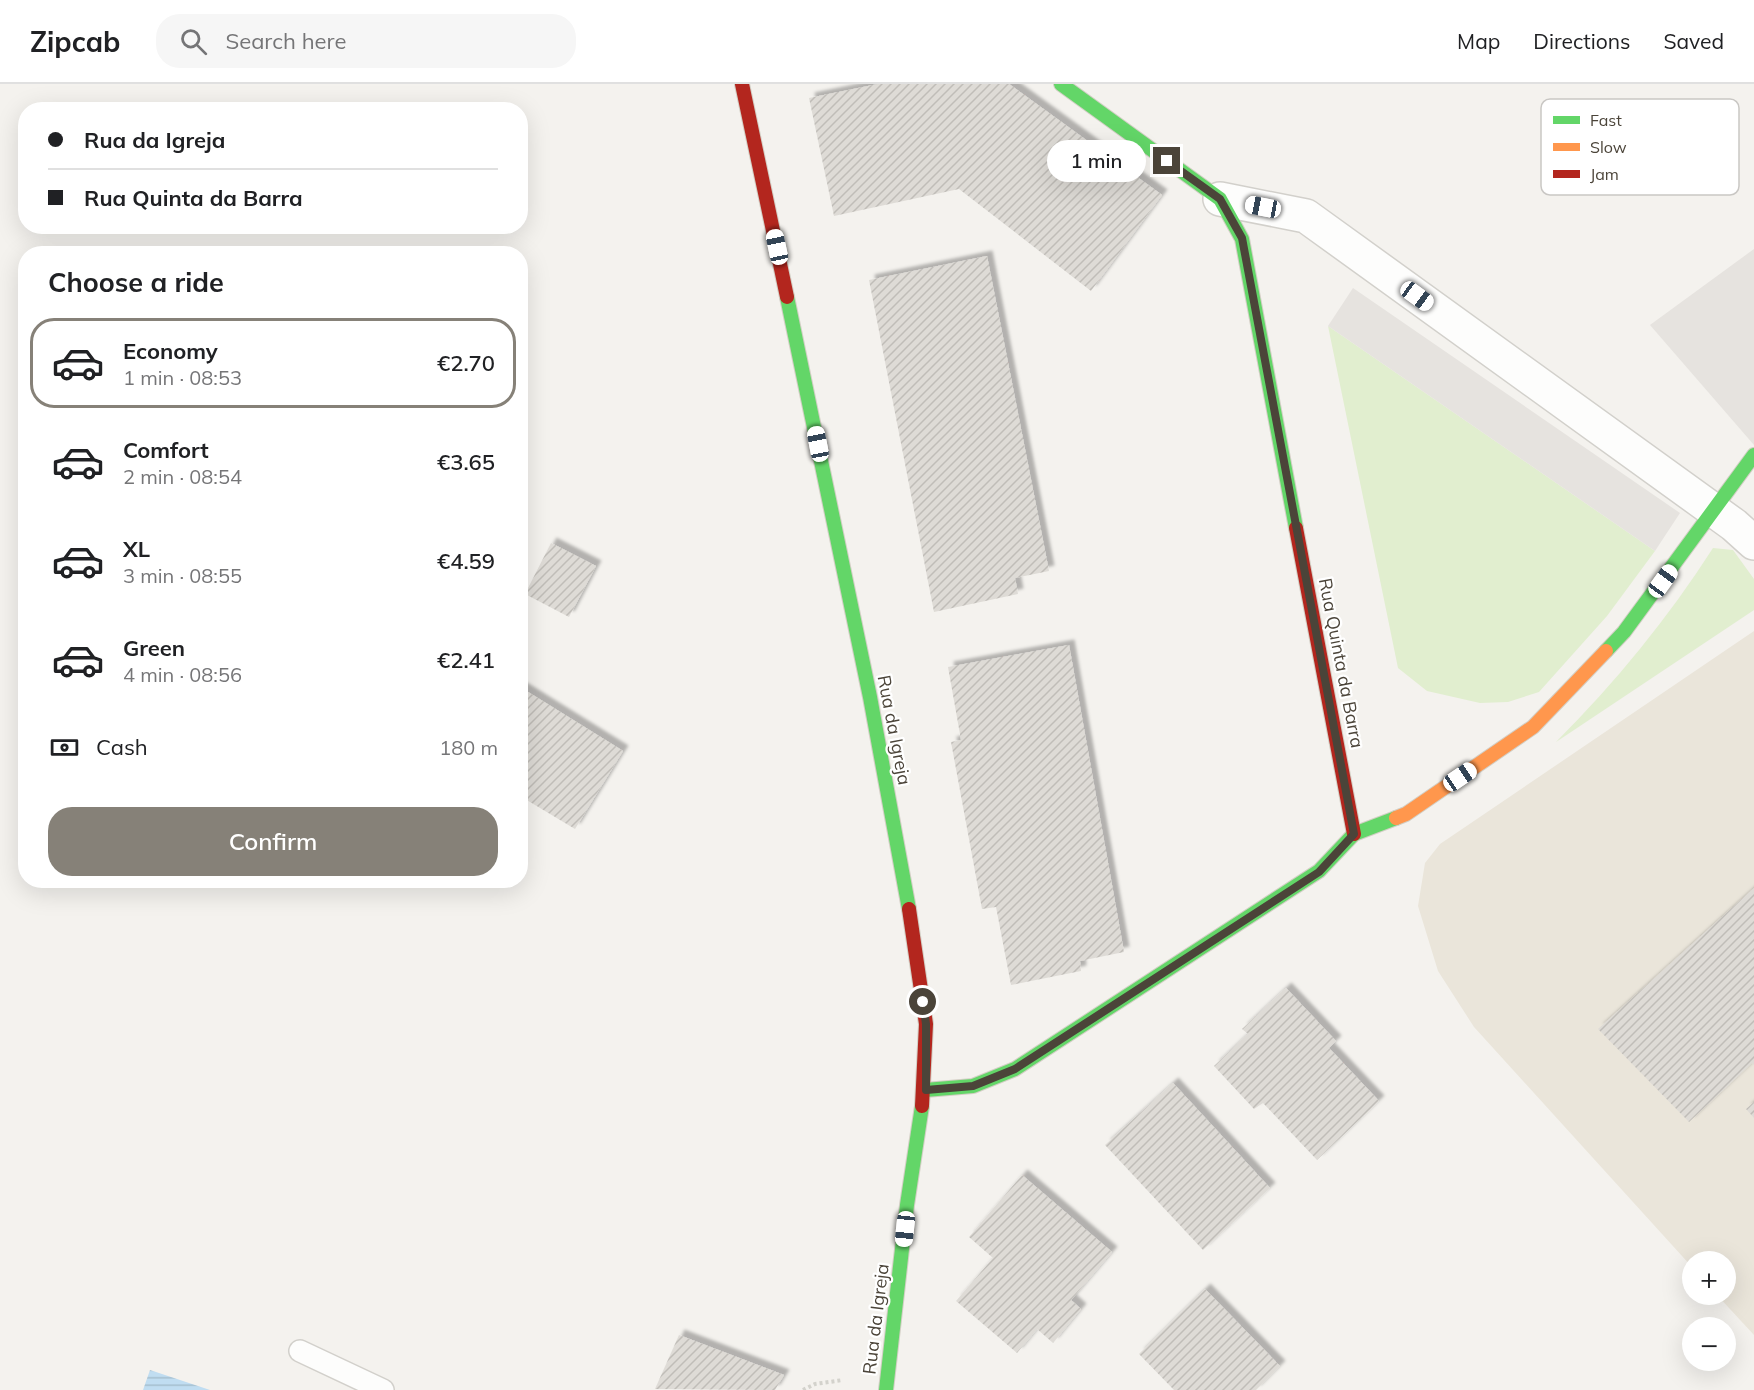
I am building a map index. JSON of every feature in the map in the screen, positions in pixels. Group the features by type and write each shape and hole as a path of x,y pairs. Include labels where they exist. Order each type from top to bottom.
{"street":[{"name":"Rua da Igreja","path":"742,84 814,421 906,892 926,1024 926,1090 908,1205 886,1390"},
{"name":"Rua Quinta da Barra","path":"1061,84 1220,199 1242,238 1354,834"},
{"path":"1220,199 1306,216 1734,525 1754,543"},
{"path":"926,1090 973,1086 1015,1069 1319,872 1354,834 1406,814 1533,728 1624,632 1754,455"}],"lane":[{"path":"300,1351 383,1390"}],"path":[{"path":"803,1390 815,1384 850,1379"}],"shaded area":[{"path":"1754,249 1754,445 1650,325"},
{"path":"1353,288 1680,513 1655,551 1328,326"},
{"path":"1754,631 1754,1335 1726,1305 1736,1305 1736,1251 1682,1251 1682,1256 1474,1027 1438,971 1418,906 1425,863 1440,844"}],"green space":[{"path":"1328,326 1655,551 1607,616 1539,692 1508,702 1480,703 1427,691 1398,668"},
{"path":"1713,548 1733,550 1754,579 1754,610 1556,742 1600,696 1640,649"}],"water":[{"path":"150,1370 210,1390 143,1390"}],"building":[{"path":"878,84 1009,84 1162,195 1091,291 959,189 834,216 809,98"},
{"path":"987,256 1049,571 1015,578 1018,594 934,612 869,280"},
{"path":"551,543 596,566 569,617 528,596 528,588"},
{"path":"1069,645 1124,952 1080,961 1081,971 1011,985 996,907 982,909 951,742 961,740 948,667"},
{"path":"528,692 623,751 575,829 528,801"},
{"path":"1754,888 1754,1065 1752,1063 1689,1122 1598,1029"},
{"path":"1286,988 1336,1041 1329,1048 1379,1101 1317,1160 1263,1103 1254,1109 1214,1066 1248,1034 1242,1029"},
{"path":"1173,1083 1270,1188 1203,1250 1105,1145"},
{"path":"1754,1102 1754,1118 1746,1109"},
{"path":"1022,1175 1112,1252 1071,1300 1081,1309 1053,1343 1037,1329 1017,1353 956,1301 993,1258 969,1237"},
{"path":"1205,1289 1280,1366 1256,1390 1174,1390 1139,1354"},
{"path":"679,1335 784,1375 775,1390 655,1389"}],"traffic: fast":[{"path":"1061,84 1220,199 1242,239 1296,528"},
{"path":"787,297 870,697 909,909"},
{"path":"1606,651 1624,632 1754,455"},
{"path":"925,1090 973,1086 1015,1069 1319,871 1354,834 1396,818"},
{"path":"886,1390 907,1205 922,1106"}],"traffic: slow":[{"path":"1396,818 1406,814 1533,727 1606,651"}],"traffic: jam":[{"path":"742,84 787,297"},
{"path":"1296,528 1354,834"},
{"path":"909,909 926,1024 922,1106"}],"route":[{"path":"923,1002 926,1024 926,1090 973,1086 1015,1069 1319,872 1354,834 1242,238 1220,199 1167,161"}]}
